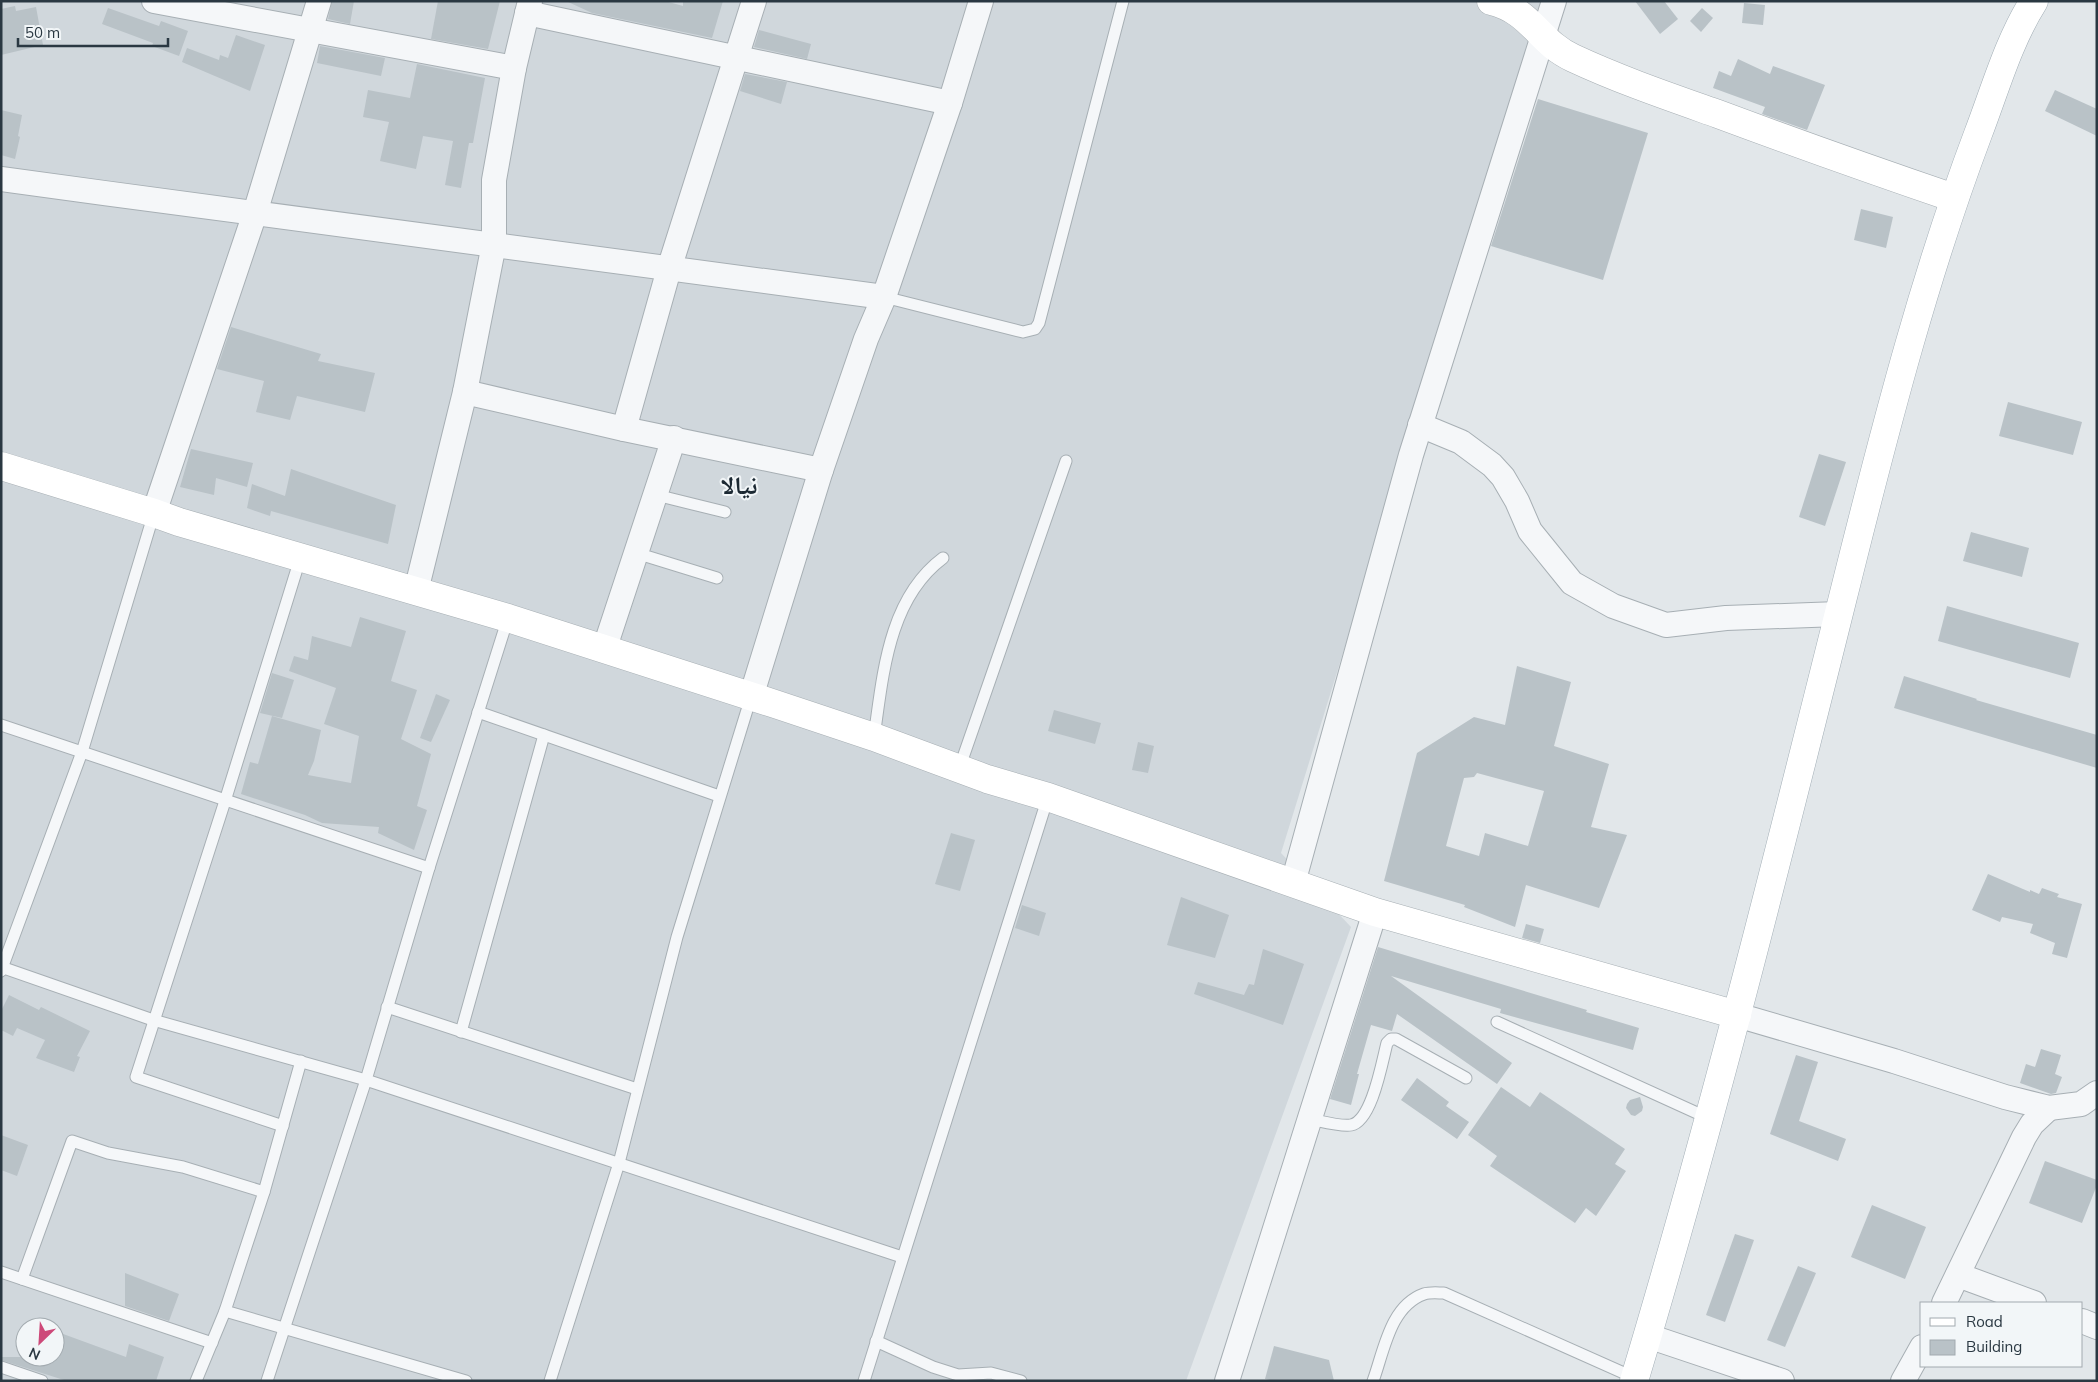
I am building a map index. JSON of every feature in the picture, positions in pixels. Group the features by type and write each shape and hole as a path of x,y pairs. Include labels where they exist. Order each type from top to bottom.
{"main road":[{"path":"1491,1 1507,5 1524,16 1556,49 1574,58 1674,98 1954,198"},
{"path":"1635,1379 1710,1119 1891,408 1918,311 1954,198 2009,51 2033,2"},
{"path":"1,466 300,559 416,590 508,618 1048,797 1375,912 1737,1015"}],"street":[{"path":"154,1 514,68"},
{"path":"154,513 255,213 319,1"},
{"path":"624,429 669,268 754,1"},
{"path":"751,697 820,470 866,339 884,297 950,103 981,1"},
{"path":"1293,883 1420,424 1554,1"},
{"path":"416,590 465,392 494,244 494,180 514,68 528,7 736,57 950,103"},
{"path":"1,178 884,297"},
{"path":"465,392 624,429 820,470"},
{"path":"1420,424 1461,442 1492,465 1503,476 1517,500 1530,531 1572,583 1613,606 1666,625 1726,618 1838,614"},
{"path":"604,650 674,438"},
{"path":"1227,1381 1375,912"},
{"path":"1737,1015 1894,1061 2005,1097 2050,1108 2081,1104 2097,1093"},
{"path":"1944,1302 2024,1137 2032,1124 2050,1108"},
{"path":"1958,1275 2031,1302"},
{"path":"2083,1321 2097,1327"},
{"path":"1648,1336 1777,1380"},
{"path":"1903,1381 1920,1351"}],"lane":[{"path":"884,297 1023,332 1035,329 1039,323 1123,1"},
{"path":"959,769 1066,461"},
{"path":"656,495 725,512"},
{"path":"154,513 82,752 2,969 153,1020 366,1080 902,1256"},
{"path":"636,553 717,578"},
{"path":"874,738 884,665 891,640 907,601 919,581 929,569 943,558"},
{"path":"283,1126 136,1077 300,559"},
{"path":"267,1381 366,1080 429,868 508,618"},
{"path":"550,1381 619,1163 677,937 751,697"},
{"path":"478,712 719,796"},
{"path":"1,725 429,868"},
{"path":"461,1032 544,735"},
{"path":"864,1381 1048,797"},
{"path":"387,1007 638,1089"},
{"path":"1497,1022 1710,1119"},
{"path":"1309,1119 1350,1125 1360,1122 1367,1111 1387,1043 1391,1039 1396,1039 1466,1078"},
{"path":"196,1381 226,1310 264,1192 301,1061"},
{"path":"22,1279 72,1141 108,1153 183,1167 264,1192"},
{"path":"1,1272 212,1343"},
{"path":"1373,1381 1396,1316 1411,1301 1426,1293 1444,1293 1635,1379"},
{"path":"226,1310 466,1381"},
{"path":"876,1341 933,1367 958,1375 980,1377 991,1373 1021,1381"},
{"path":"1,1366 42,1381"}],"shaded area":[{"path":"1,1 1545,1 1281,853 1351,927 1186,1381 1,1381"}],"building":[{"path":"332,1 354,1 350,24 328,19"},
{"path":"438,1 500,1 488,49 431,39"},
{"path":"566,1 665,1 683,6 683,1 723,1 712,38 592,13"},
{"path":"1635,1 1664,1 1678,19 1660,34"},
{"path":"1744,3 1765,5 1763,25 1742,23"},
{"path":"15,6 16,11 36,7 43,45 1,55 1,9"},
{"path":"108,8 159,26 161,21 188,31 179,56 152,46 153,43 102,24"},
{"path":"1702,8 1713,18 1701,32 1690,21"},
{"path":"759,30 811,44 807,59 754,47"},
{"path":"236,35 265,45 250,91 182,62 187,48 219,60 220,55 228,58"},
{"path":"320,46 385,58 381,76 317,63"},
{"path":"1738,59 1770,74 1773,66 1825,85 1807,130 1762,114 1765,107 1713,88 1719,71 1731,76"},
{"path":"417,64 485,78 473,143 469,143 461,188 445,185 453,141 423,136 416,169 380,161 389,122 363,117 368,90 410,98"},
{"path":"745,74 787,82 781,104 740,91"},
{"path":"2055,90 2097,109 2097,136 2045,111"},
{"path":"1538,99 1648,133 1603,280 1491,246"},
{"path":"1,110 22,115 15,159 1,155"},
{"path":"1861,209 1893,217 1886,248 1854,240"},
{"path":"231,327 321,354 318,361 375,373 365,412 297,396 290,420 256,412 264,381 217,369"},
{"path":"2008,402 2082,422 2073,455 1999,436"},
{"path":"191,449 253,463 247,487 216,478 214,495 180,487"},
{"path":"1819,454 1846,462 1825,526 1799,517"},
{"path":"291,469 396,505 388,544 271,511 270,516 247,508 252,484 285,496"},
{"path":"1971,532 2029,548 2022,577 1963,561"},
{"path":"1947,606 2079,643 2070,678 1938,641"},
{"path":"360,617 406,631 391,681 417,690 401,739 431,754 417,806 427,810 414,850 378,833 379,827 322,823 305,815 241,794 250,762 258,764 272,716 321,730 314,761 308,775 351,783 359,736 324,724 336,688 289,671 294,656 308,660 312,636 351,647"},
{"path":"1517,666 1571,682 1554,746 1609,764 1591,827 1627,835 1599,908 1526,885 1515,927 1464,907 1465,905 1384,881 1417,753 1474,717 1505,725","holes":["1477,773 1544,791 1528,846 1485,833 1479,856 1446,846 1464,778 1474,777"]},
{"path":"272,673 294,680 282,718 260,713"},
{"path":"1904,676 1976,700 2097,735 2097,768 1894,708"},
{"path":"436,694 450,700 431,742 420,738"},
{"path":"1054,710 1101,723 1095,744 1048,731"},
{"path":"1138,742 1154,746 1148,773 1132,770"},
{"path":"951,833 975,840 960,891 935,884"},
{"path":"1988,874 2030,892 2030,890 2039,894 2042,888 2059,894 2057,897 2082,904 2067,958 2052,954 2055,943 2030,933 2033,924 2002,917 2000,922 1972,910"},
{"path":"1181,897 1229,915 1215,958 1167,945"},
{"path":"1022,905 1046,913 1039,936 1015,928"},
{"path":"1526,924 1544,929 1540,943 1522,938"},
{"path":"1378,947 1587,1010 1586,1012 1639,1028 1633,1050 1500,1013 1501,1009 1391,976 1512,1063 1497,1084 1397,1014 1392,1031 1371,1025 1357,1074 1359,1074 1351,1105 1330,1099"},
{"path":"1263,949 1304,964 1283,1025 1194,994 1198,982 1244,995 1249,984 1254,985"},
{"path":"9,995 39,1010 41,1007 90,1031 77,1056 80,1057 74,1072 36,1058 45,1040 17,1028 13,1036 1,1030 1,1011"},
{"path":"2041,1049 2061,1055 2055,1074 2062,1077 2056,1093 2051,1094 2020,1083 2026,1064 2035,1067"},
{"path":"1796,1055 1818,1062 1799,1121 1846,1139 1838,1161 1770,1134"},
{"path":"1417,1078 1449,1102 1446,1106 1469,1122 1457,1139 1401,1100"},
{"path":"1501,1087 1530,1107 1540,1092 1625,1149 1615,1164 1626,1171 1596,1216 1586,1208 1575,1223 1490,1166 1497,1156 1468,1135"},
{"path":"1640,1097 1643,1107 1642,1111 1635,1116 1631,1115 1626,1108 1627,1104 1630,1100"},
{"path":"1,1135 28,1145 17,1176 1,1170"},
{"path":"2045,1161 2097,1180 2097,1185 2082,1223 2029,1203"},
{"path":"1872,1205 1926,1227 1905,1279 1851,1257"},
{"path":"1735,1234 1754,1240 1725,1322 1706,1315"},
{"path":"1798,1266 1816,1273 1785,1347 1767,1340"},
{"path":"125,1273 179,1294 169,1321 125,1306"},
{"path":"65,1335 126,1357 129,1344 164,1357 156,1381 67,1381 23,1367 65,1367"},
{"path":"1274,1346 1329,1360 1334,1381 1275,1381 1265,1379"},
{"path":"1,1357 15,1357 15,1364 1,1360"}],"district":[{"name":"نيالا","path":"739,484"}]}
